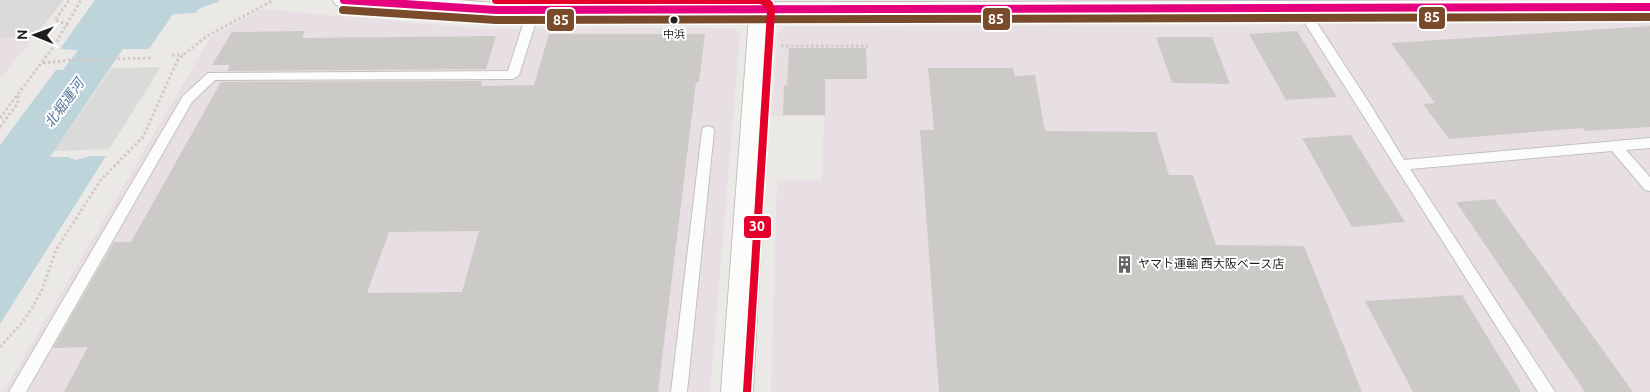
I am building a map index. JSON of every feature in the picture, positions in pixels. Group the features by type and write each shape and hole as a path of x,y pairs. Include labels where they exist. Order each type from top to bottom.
{"street":[{"path":"344,0 466,8 534,10 761,10 882,5 1650,7"},
{"path":"737,392 761,10"}],"lane":[{"path":"1300,6 1366,106 1400,165 1547,392"},
{"path":"17,392 187,99 212,76 513,75 534,10"},
{"path":"679,392 708,131"},
{"path":"1400,165 1650,143"},
{"path":"1614,145 1650,186"}],"path":[{"path":"68,25 55,20 69,0"},
{"path":"0,118 42,63 68,25 81,0"},
{"path":"0,347 21,324 32,308 42,290 56,250 100,181 143,138 178,59 208,36 274,0"},
{"path":"779,46 868,46"},
{"path":"172,55 184,55"},
{"path":"42,63 71,60 151,58"},
{"path":"0,127 18,103 18,94"}],"shaded area":[{"path":"0,0 64,0 0,79"},
{"path":"0,0 64,0 33,38 0,38"},
{"path":"262,9 485,29 734,28 740,34 710,392 3,392 210,38"},
{"path":"1650,23 1650,392 771,392 777,181 822,180 824,116 772,116 778,32 786,27"},
{"path":"161,67 109,149 54,151 112,68"}],"water":[{"name":"北堀運河","path":"95,0 219,0 200,8 195,13 173,14 149,49 123,49 50,157 68,157 75,160 89,156 106,156 0,324 0,145 56,70 63,70 78,50 60,49"}],"building":[{"path":"1650,26 1650,127 1586,131 1582,128 1449,139 1423,104 1435,103 1391,43"},
{"path":"305,31 302,38 496,36 486,69 227,71 230,65 212,65 232,32"},
{"path":"1297,31 1337,97 1286,100 1249,34"},
{"path":"549,34 705,34 699,82 696,82 658,392 64,392 88,347 53,348 114,242 131,242 221,82 482,81 481,86 534,85","holes":["479,231 462,292 367,293 389,232"]},
{"path":"1156,37 1212,37 1230,84 1172,83"},
{"path":"789,48 866,48 867,79 825,79 825,115 783,115 784,85 787,85"},
{"name":"ヤマト運輸 西大阪ベース店","path":"928,68 1013,68 1015,76 1035,75 1045,131 1156,132 1169,175 1193,175 1216,245 1304,246 1362,392 939,392 920,130 934,130"},
{"path":"1351,135 1405,222 1352,227 1302,138"},
{"path":"1494,199 1633,392 1585,392 1456,202"},
{"path":"1462,295 1521,392 1413,392 1365,301"}],"transit line":[{"path":"344,0 496,10 1650,7"},
{"name":"30","path":"496,0 761,0 769,4 771,11 747,392"},
{"name":"85","path":"343,10 496,20 1650,17"}],"place":[{"name":"中浜","path":"674,20"},
{"name":"ヤマト運輸 西大阪ベース店","path":"1124,264"}]}
